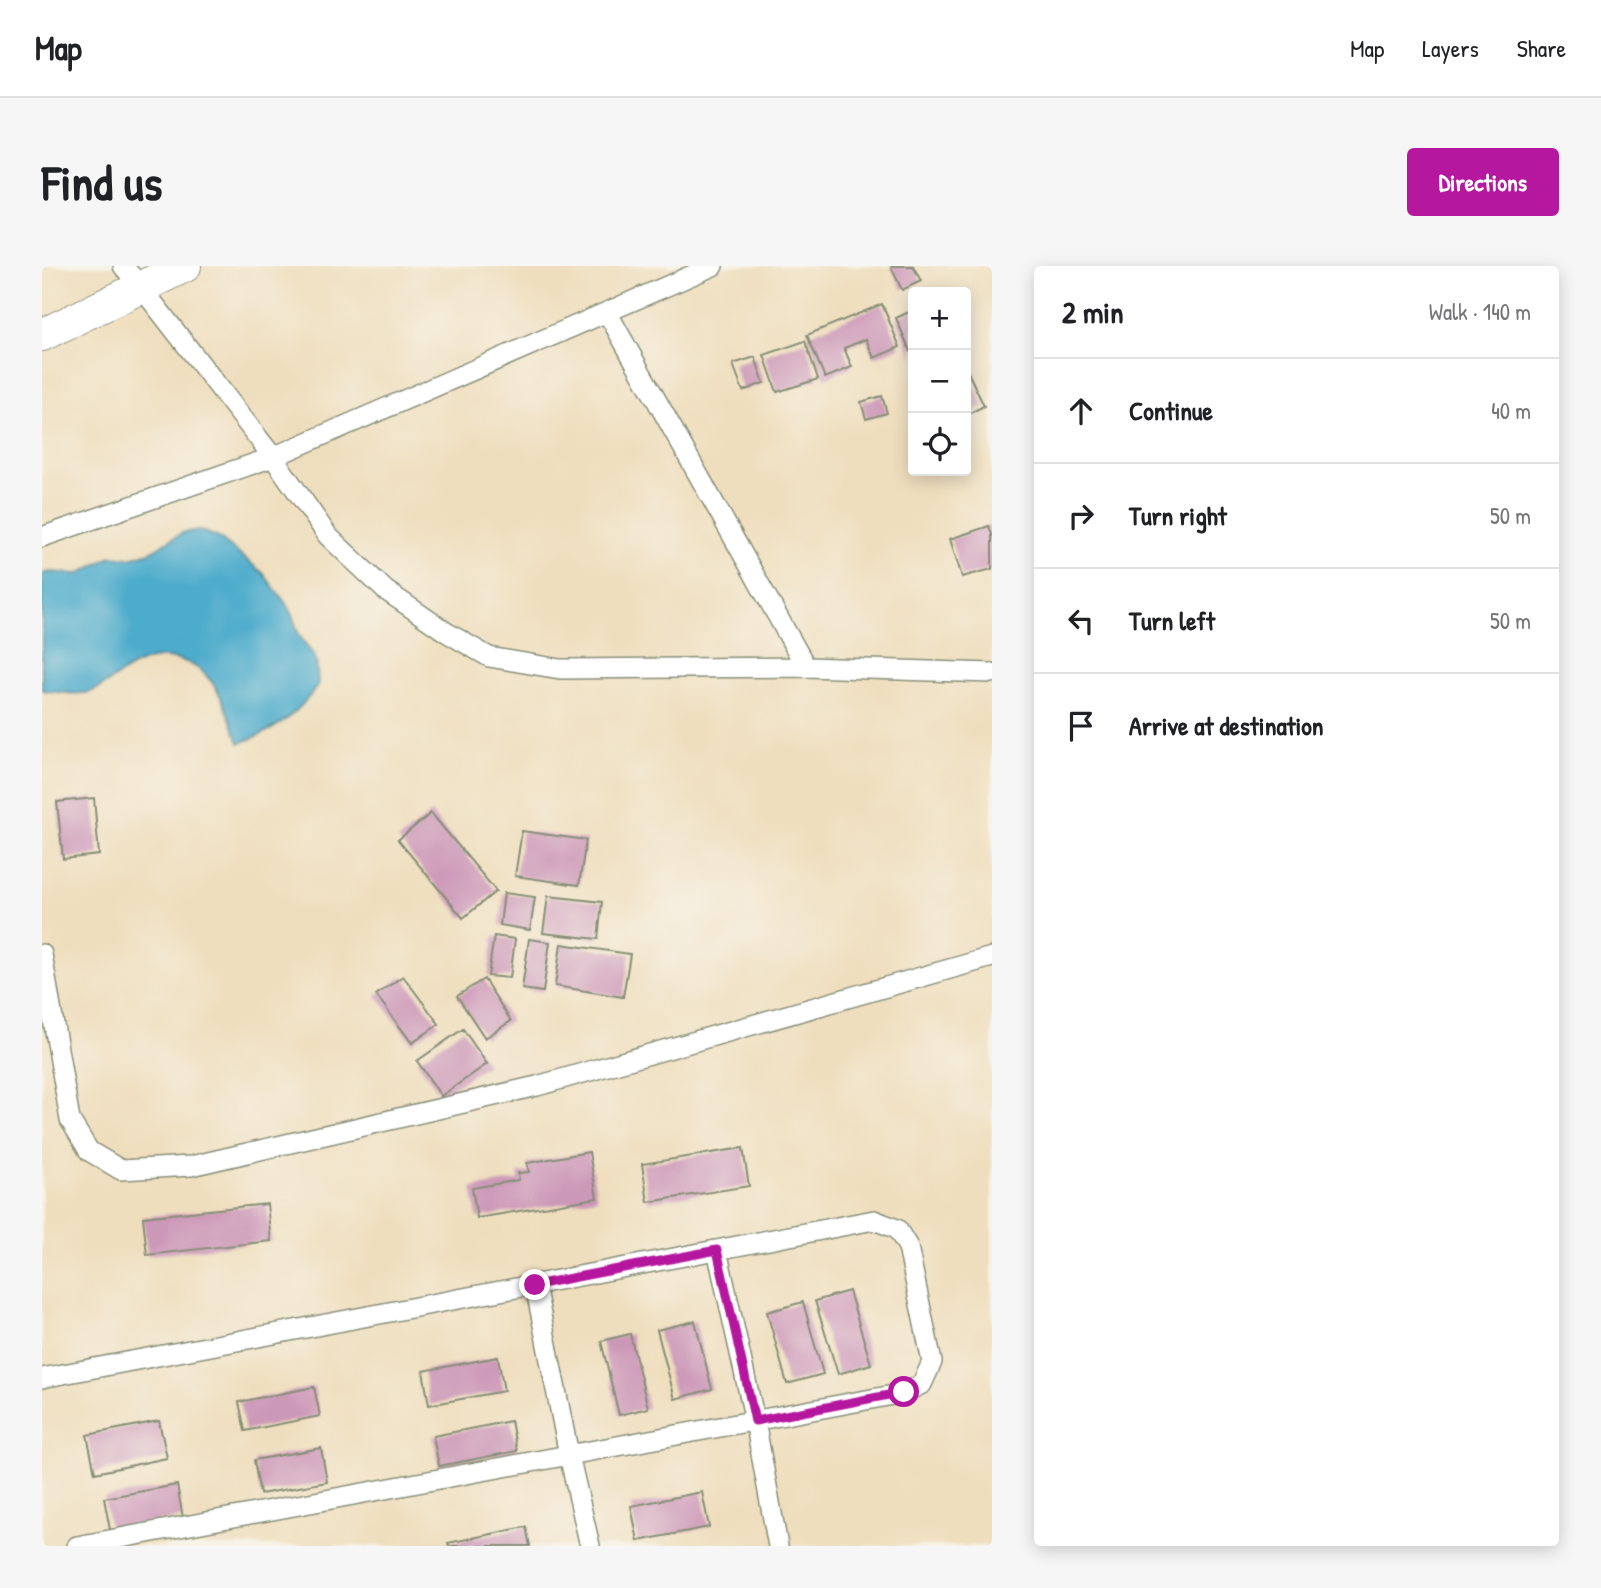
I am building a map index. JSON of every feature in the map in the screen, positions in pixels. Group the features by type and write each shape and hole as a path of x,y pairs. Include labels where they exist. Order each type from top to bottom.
{"main road":[{"path":"42,335 132,276 185,266"}],"street":[{"path":"42,537 273,457 713,266"},
{"path":"132,276 273,457 328,536 385,590 446,632 489,657 560,668 806,667 992,673"},
{"path":"607,312 806,667"},
{"path":"42,954 70,1120 89,1151 121,1170 191,1166 537,1086 992,957"},
{"path":"42,1378 874,1220 897,1229 908,1247 932,1362 922,1384 904,1392 77,1546"},
{"path":"717,1250 755,1421 778,1546"},
{"path":"535,1285 590,1546"}],"water":[{"path":"198,530 217,537 263,573 290,609 299,635 316,659 318,685 302,705 274,728 239,743 224,703 210,679 188,663 174,659 158,658 142,662 90,692 42,690 42,574 79,574 112,556 130,558 150,552 182,533"}],"building":[{"path":"913,266 921,281 902,290 891,267"},
{"path":"882,304 900,347 874,358 866,339 844,348 852,367 825,378 807,335"},
{"path":"908,312 908,346 896,318"},
{"path":"805,341 818,379 777,392 764,355"},
{"path":"755,357 764,383 743,391 733,364"},
{"path":"971,379 984,406 971,412"},
{"path":"882,396 887,413 866,419 861,402"},
{"path":"989,526 992,535 992,569 962,577 950,539"},
{"path":"94,798 99,855 63,859 57,802"},
{"path":"431,813 496,891 463,918 398,840"},
{"path":"522,831 586,840 579,885 515,876"},
{"path":"504,893 535,897 530,930 500,925"},
{"path":"548,896 602,902 598,939 543,933"},
{"path":"494,936 515,939 510,978 488,976"},
{"path":"529,939 550,942 543,992 522,989"},
{"path":"561,944 630,954 623,997 555,986"},
{"path":"403,976 439,1024 412,1043 376,995"},
{"path":"484,979 511,1021 485,1038 457,996"},
{"path":"463,1029 487,1064 441,1096 417,1061"},
{"path":"743,1148 749,1186 648,1202 642,1164"},
{"path":"589,1152 597,1198 477,1218 472,1188 519,1180 518,1173 529,1172 527,1163"},
{"path":"267,1204 271,1241 147,1255 143,1217"},
{"path":"849,1291 871,1364 838,1374 815,1301"},
{"path":"803,1302 823,1374 787,1384 767,1312"},
{"path":"695,1321 712,1389 675,1399 657,1330"},
{"path":"630,1334 648,1408 619,1415 601,1341"},
{"path":"498,1357 504,1391 429,1405 423,1371"},
{"path":"314,1387 320,1416 245,1431 239,1402"},
{"path":"159,1421 167,1458 95,1473 87,1435"},
{"path":"511,1421 517,1451 439,1466 433,1436"},
{"path":"321,1448 327,1482 260,1494 254,1460"},
{"path":"177,1485 183,1518 110,1530 104,1498"},
{"path":"702,1492 709,1527 638,1541 631,1506"},
{"path":"526,1527 530,1546 449,1546 448,1543"}],"route":[{"path":"535,1285 717,1250 755,1421 904,1392"}]}
